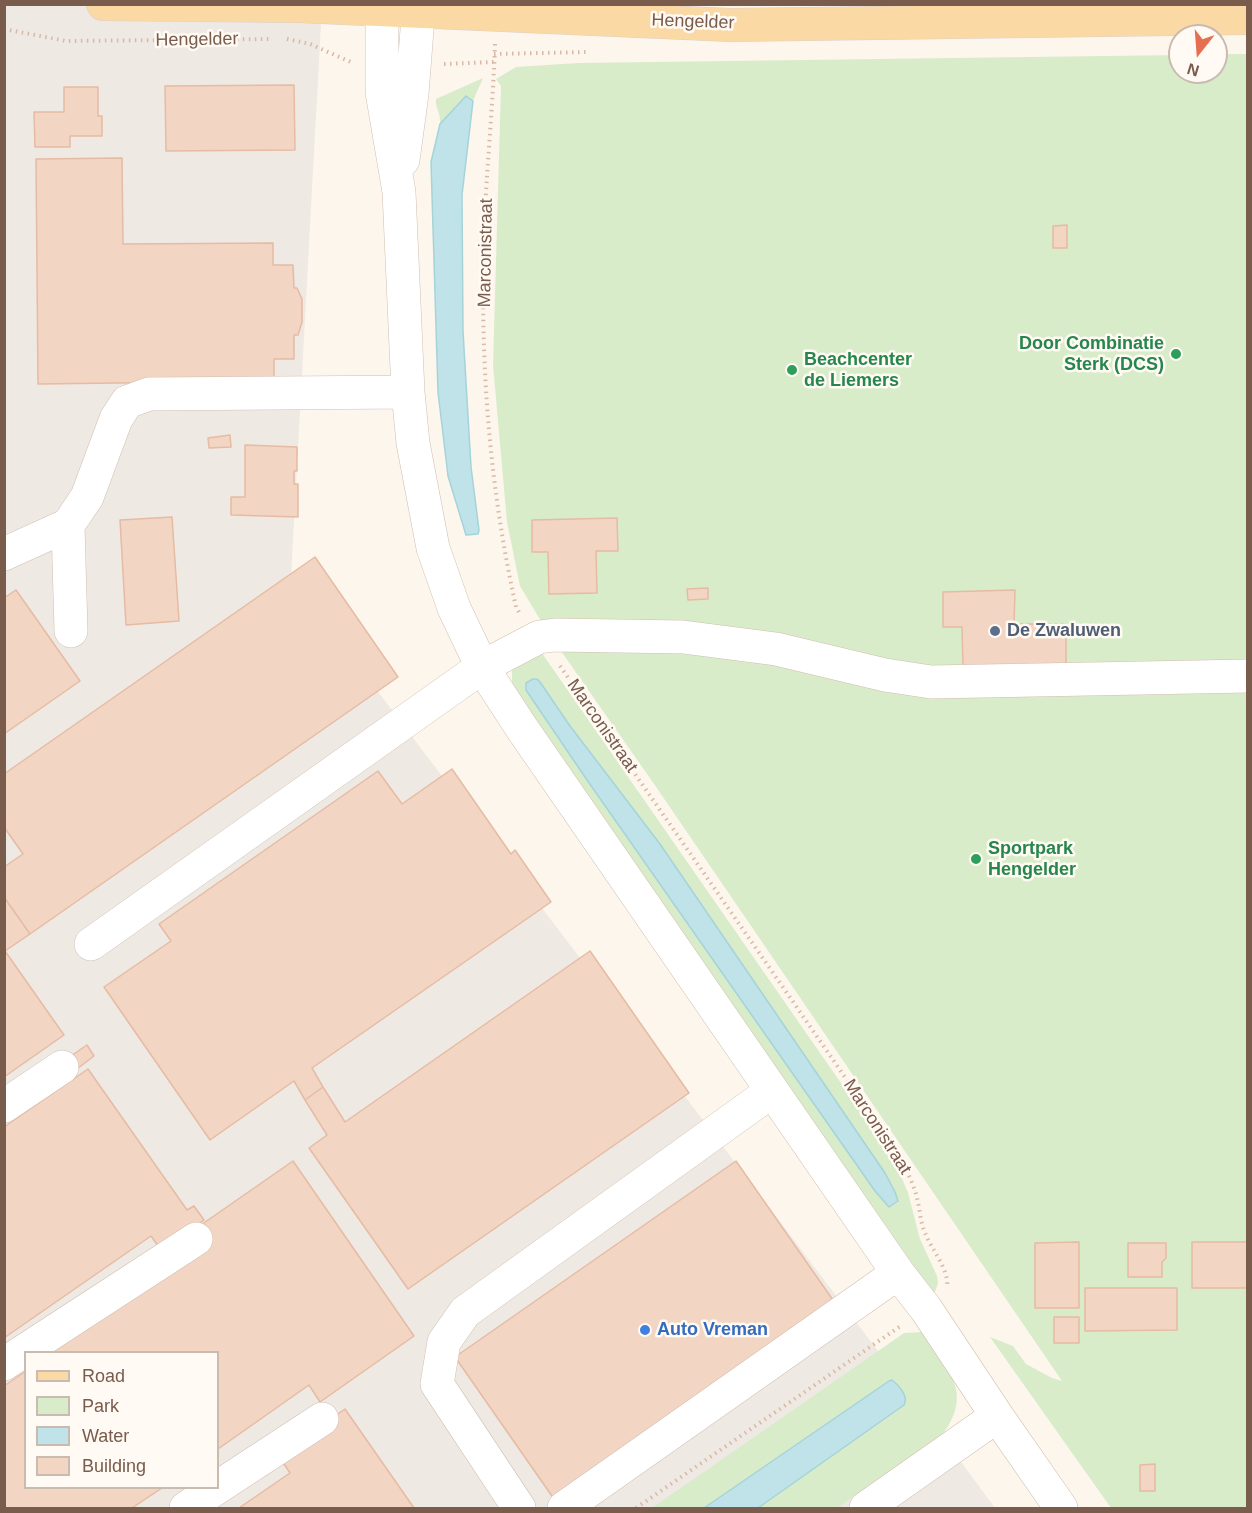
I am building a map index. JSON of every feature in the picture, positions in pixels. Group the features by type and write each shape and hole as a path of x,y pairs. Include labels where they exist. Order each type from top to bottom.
{"main road":[{"name":"Hengelder","path":"103,4 419,8 730,25 1248,18"},
{"path":"935,4 970,6 1148,4"}],"street":[{"path":"382,7 382,92 399,192 408,392 413,443 434,548 454,608 482,667 772,1091 898,1273 926,1309 1061,1509"},
{"path":"399,192 415,64 419,8"},
{"path":"4,554 68,525 87,497 116,419 127,402 149,394 408,392"},
{"path":"68,525 71,631"},
{"path":"92,944 482,667 539,637 555,635 683,637 776,649 885,675 932,682 1248,676"},
{"path":"4,1106 62,1067"},
{"path":"519,1509 437,1384 444,1342 465,1312 772,1091"},
{"path":"4,1364 196,1239"},
{"path":"564,1509 898,1273"},
{"path":"866,1509 997,1416"},
{"path":"219,1487 322,1419"},
{"path":"186,1509 216,1489"}],"path":[{"name":"Hengelder","path":"4,29 66,41 290,39 310,44 359,66 381,66"},
{"name":"Marconistraat","path":"415,64 494,62 484,237 485,383 491,454 503,546 516,607 619,748 899,1156 913,1184 924,1232 948,1282 945,1295 926,1309 636,1509"}],"shaded area":[{"path":"5,5 322,5 291,577 995,1508 5,1508"}],"green space":[{"name":"Sportpark Hengelder","path":"1228,54 1247,54 1247,1508 1111,1508 990,1337 1013,1346 1026,1364 1062,1381 547,631 520,586 507,522 493,365 501,86 496,79 516,67 578,63 1168,55 1168,84 1228,84"},
{"path":"483,78 473,101 466,96 440,124 436,99"},
{"path":"537,646 882,1142 908,1193 920,1239 937,1276 938,1283 934,1295 512,688 512,668","holes":["555,703 660,844 885,1173 898,1202 889,1206 587,780"]},
{"path":"923,1332 954,1381 957,1393 952,1419 943,1434 837,1508 758,1508 904,1405 889,1381 704,1508 652,1508 904,1333"}],"water":[{"path":"466,96 473,101 462,195 463,331 471,467 479,530 478,534 466,535 448,476 438,392 431,162 440,124"},
{"path":"533,679 540,682 570,726 660,844 885,1173 898,1201 889,1207 875,1191 587,780 526,690 526,683"},
{"path":"892,1380 904,1395 904,1405 758,1508 704,1508 889,1381"}],"building":[{"path":"294,85 295,150 166,151 165,86"},
{"path":"64,87 98,87 98,116 102,116 102,136 70,136 70,147 35,147 34,112 64,112"},
{"path":"122,158 123,244 273,243 273,265 293,265 294,288 297,288 302,299 302,322 298,335 294,335 294,359 274,359 274,381 38,384 36,159"},
{"path":"1067,225 1067,248 1053,248 1053,226"},
{"path":"230,435 231,447 209,448 208,438"},
{"path":"245,445 297,447 297,471 294,471 294,484 298,484 298,517 231,515 231,497 245,497"},
{"path":"172,517 179,621 126,625 120,520"},
{"path":"617,518 618,551 596,551 597,593 549,594 548,552 532,552 532,520"},
{"path":"315,557 398,677 30,934 4,897 4,867 23,854 4,827 4,774"},
{"path":"708,588 708,599 688,600 687,589"},
{"path":"16,590 80,681 4,734 4,598"},
{"path":"1015,590 1014,624 1066,624 1066,665 963,666 962,627 943,627 943,592"},
{"path":"452,769 511,854 515,850 551,902 312,1068 323,1087 305,1100 294,1081 210,1140 104,987 171,941 159,924 378,771 402,804"},
{"path":"4,897 30,934 5,951 64,1035 4,1077"},
{"path":"590,951 689,1093 408,1289 309,1148 327,1135 305,1100 323,1087 345,1122"},
{"path":"87,1045 94,1056 73,1072 65,1060"},
{"path":"88,1069 187,1210 194,1206 204,1220 161,1250 151,1236 4,1338 4,1127"},
{"path":"293,1161 414,1336 320,1402 309,1385 219,1448 219,1351 53,1351 210,1243 198,1227"},
{"path":"736,1161 835,1303 554,1499 455,1357"},
{"path":"1079,1242 1079,1308 1035,1308 1035,1243"},
{"path":"1192,1242 1248,1242 1248,1288 1192,1288"},
{"path":"1128,1243 1166,1243 1162,1277 1128,1277"},
{"path":"1085,1288 1177,1288 1177,1330 1085,1331"},
{"path":"1054,1317 1079,1317 1079,1343 1054,1343"},
{"path":"24,1372 24,1489 160,1489 132,1508 4,1508 4,1386"},
{"path":"345,1409 414,1508 239,1508 290,1473 278,1455"},
{"path":"1155,1464 1155,1491 1140,1491 1140,1465"}],"place":[{"name":"Door Combinatie Sterk (DCS)","path":"1176,354"},
{"name":"Beachcenter de Liemers","path":"792,370"},
{"name":"De Zwaluwen","path":"995,631"},
{"name":"Sportpark Hengelder","path":"976,859"},
{"name":"Auto Vreman","path":"645,1330"}]}
